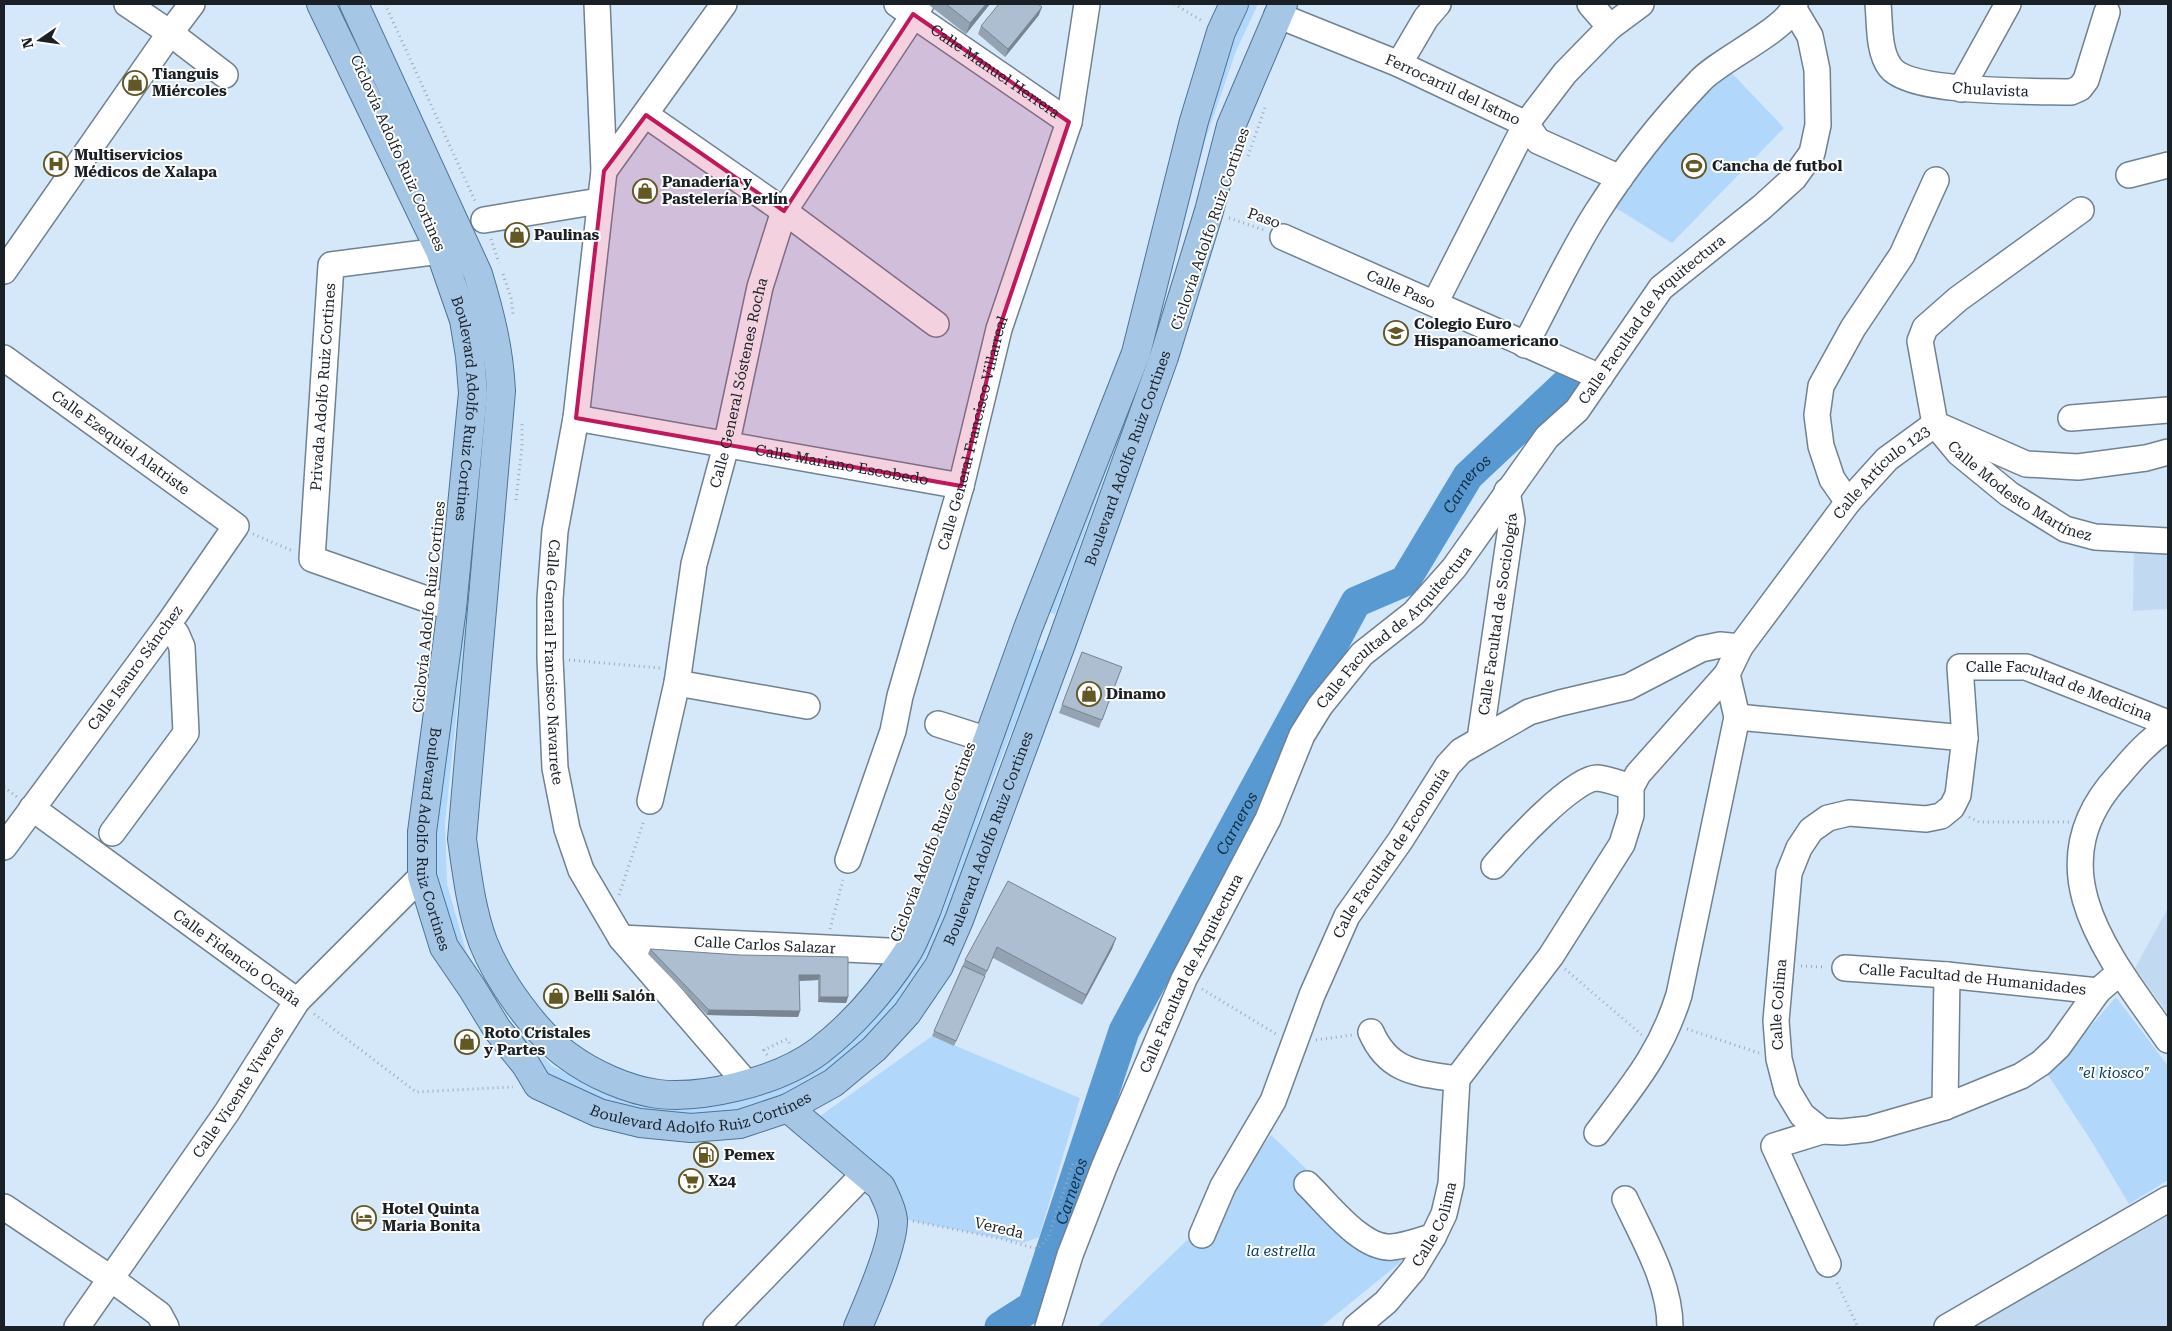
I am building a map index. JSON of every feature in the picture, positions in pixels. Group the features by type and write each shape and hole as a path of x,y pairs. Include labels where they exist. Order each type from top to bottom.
{"main road":[{"name":"Boulevard Adolfo Ruiz Cortines","path":"320,4 440,251 464,320 470,356 473,393 452,608 422,832 422,876 444,947 472,988 497,1030 526,1065 538,1085 599,1113 640,1123 691,1128 740,1124 788,1108 833,1083 874,1049 907,1013 939,966 959,920 1063,640 1164,357 1209,211 1231,126 1280,10"},
{"name":"Boulevard Adolfo Ruiz Cortines","path":"354,4 478,274 490,314 499,357 501,391 462,839 471,898 484,942 504,984 536,1025 567,1056 609,1080 658,1094 704,1094 747,1084 778,1074 817,1052 846,1028 878,995 908,952 927,909 1028,628 1136,353 1194,121 1221,32 1234,4"},
{"path":"456,564 487,567"},
{"path":"1028,628 1063,640"},
{"path":"788,1108 881,1187 889,1204 893,1220 891,1240 857,1326"}],"street":[{"path":"127,4 170,33 224,75"},
{"path":"4,271 192,4"},
{"name":"Calle General Francisco Navarrete","path":"597,4 604,171 576,418 555,531 550,599 550,658 555,768 567,829 581,870 616,930 747,1084"},
{"path":"604,171 724,4"},
{"name":"Calle General Francisco Villarreal","path":"848,860 893,731 900,696 961,486 999,329 1068,122 1087,4"},
{"path":"1399,64 1426,18 1438,4"},
{"path":"1590,4 1610,26"},
{"path":"1434,303 1526,124 1565,72 1610,26 1642,4"},
{"name":"Chulavista","path":"1878,4 1883,51 1889,66 1900,76 1961,89 2071,92 2080,88 2086,80 2107,12"},
{"path":"1961,89 2008,4"},
{"name":"Calle Facultad de Arquitectura","path":"1048,1327 1070,1255 1104,1167 1184,979 1268,819 1302,735 1320,706 1362,654 1414,613 1454,568 1546,437 1577,410 1595,375 1661,288 1762,207 1794,178 1812,153 1818,125 1817,70 1810,36 1795,6 1777,27 1724,61 1702,79 1653,132 1596,214 1525,345"},
{"name":"Calle Manuel Herrera","path":"910,7 1068,122"},
{"name":"Calle General Sóstenes Rocha","path":"650,801 694,564 726,446 760,288 784,211 910,7"},
{"name":"Ferrocarril del Istmo","path":"1280,10 1526,124 1538,141 1620,178"},
{"path":"646,115 784,211 936,324"},
{"path":"2129,175 2168,165"},
{"path":"1848,502 1832,479 1821,446 1817,415 1821,386 1853,328 1902,255 1936,180"},
{"path":"484,220 600,201"},
{"name":"Calle Modesto Martínez","path":"2081,210 1958,299 1925,328 1920,340 1935,424 1959,453 2009,494 2065,529 2095,537 2168,541"},
{"name":"Calle Paso","path":"1283,237 1595,375"},
{"name":"Privada Adolfo Ruiz Cortines","path":"312,559 331,265 440,251"},
{"name":"Calle Ezequiel Alatriste","path":"4,358 236,526"},
{"path":"2070,418 2168,410"},
{"name":"Calle Mariano Escobedo","path":"576,418 961,486"},
{"name":"Calle Artículo 123","path":"1727,674 1740,647 1848,502 1887,459 1935,424 2026,464 2078,467 2146,458 2168,452"},
{"name":"Calle Facultad de Sociología","path":"1480,738 1512,520 1507,491"},
{"name":"Calle Isauro Sánchez","path":"4,847 167,626 236,526"},
{"path":"312,559 452,608"},
{"path":"112,833 186,733 182,647 176,633 167,626"},
{"name":"Calle Facultad de Economía","path":"1202,1236 1224,1186 1273,1101 1292,1044 1312,994 1347,916 1400,841 1448,765 1461,751 1480,738 1529,712 1628,687 1701,650 1720,645 1740,647"},
{"name":"Calle Facultad de Medicina","path":"1965,738 1960,667 2026,667 2168,723"},
{"path":"1597,1132 1642,1074 1658,1048 1670,1023 1679,995 1737,717 1727,674"},
{"path":"1372,1032 1379,1048 1390,1059 1415,1072 1458,1079 1551,956 1622,844 1631,815 1631,787 1638,774 1727,674"},
{"path":"672,676 807,706"},
{"path":"1737,717 1965,738 1958,795 1952,807"},
{"path":"938,724 988,740"},
{"path":"2168,728 2151,739 2103,791 2087,822 2080,857 2082,893 2091,920 2120,972 2168,1040"},
{"path":"1494,866 1524,832 1583,782 1596,778 1631,787"},
{"name":"Calle Colima","path":"1822,1131 1802,1114 1787,1090 1779,1059 1776,1021 1788,873 1799,848 1811,830 1828,818 1849,812 1926,819 1941,816 1952,807"},
{"name":"Calle Isauro Sánchez","path":"4,821 32,808"},
{"name":"Calle Fidencio Ocaña","path":"32,808 297,1001"},
{"name":"Calle Vicente Viveros","path":"77,1327 227,1112 297,1001 422,876"},
{"name":"Calle Carlos Salazar","path":"616,930 908,952"},
{"name":"Calle Facultad de Humanidades","path":"1845,968 1947,975 2098,991"},
{"path":"1828,1264 1774,1146 1822,1131 1842,1132 1869,1129 1945,1107 2021,1076 2041,1063 2058,1047 2098,991 2120,972"},
{"path":"1945,1107 1947,975"},
{"name":"Calle Colima","path":"1356,1327 1386,1302 1413,1270 1433,1237 1444,1214 1451,1184 1458,1079"},
{"path":"716,1327 865,1173"},
{"path":"1307,1184 1358,1234 1373,1244 1390,1247 1433,1237"},
{"path":"1624,1199 1654,1261 1665,1293 1670,1327"},
{"path":"1946,1327 2168,1199"},
{"path":"4,1207 110,1278 159,1314 166,1327"}],"path":[{"path":"385,4 484,220 511,298 514,316"},
{"path":"1174,4 1221,32"},
{"name":"Ciclovía Adolfo Ruiz Cortines","path":"1246,162 1269,97"},
{"name":"Paso","path":"1209,211 1283,237"},
{"path":"515,504 522,446 522,417"},
{"path":"236,526 312,559"},
{"path":"550,658 672,676"},
{"path":"616,930 650,801"},
{"path":"1952,807 1979,822 2087,822"},
{"path":"825,947 848,860"},
{"path":"1551,956 1658,1048"},
{"path":"1780,964 1845,968"},
{"path":"1184,979 1292,1044 1372,1032"},
{"name":"Calle Fidencio Ocaña","path":"297,1001 416,1092 538,1085"},
{"path":"1670,1023 1779,1059"},
{"name":"Vereda","path":"893,1220 901,1219 1002,1238 1037,1249 1048,1238 1073,1163"},
{"path":"1828,1264 1858,1327"}],"highlighted area":[{"path":"913,14 1069,122 999,329 961,486 576,418 604,171 646,115 784,211"}],"shaded area":[{"path":"2134,547 2168,548 2168,609 2133,611"},
{"path":"2168,908 2168,1014 2135,968"},
{"path":"2168,1203 2168,1327 1968,1327"}],"green space":[{"path":"1248,4 1258,4 1236,51 1205,141 1155,336 1055,614 1045,611 1227,50"},
{"name":"Cancha de futbol","path":"1726,67 1784,128 1672,243 1608,203"},
{"path":"460,575 471,576 445,823 447,884 466,951 507,1019 552,1066 607,1093 730,1100 773,1090 827,1060 863,1026 1032,648 1044,651 988,791 950,914 909,987 870,1033 834,1068 778,1099 732,1112 657,1115 602,1103 546,1074 458,955 437,888 436,823"},
{"name":"\"el kiosco\"","path":"2116,997 2168,1066 2168,1180 2129,1204 2092,1142 2048,1075"},
{"path":"932,1036 1080,1098 1039,1237 1023,1243 904,1219 893,1186 877,1165 816,1119"},
{"name":"la estrella","path":"1271,1135 1402,1261 1321,1327 1097,1327 1210,1218"}],"building":[{"path":"946,4 986,4 970,23"},
{"path":"999,4 1038,4 1042,7 1008,49 981,26"},
{"name":"Dinamo","path":"1082,652 1122,667 1102,720 1062,705"},
{"path":"1008,881 1116,938 1086,995 997,947 987,971 965,960"},
{"path":"650,949 740,955 848,957 848,997 820,997 820,975 799,975 800,1011 709,1010"},
{"path":"963,966 985,976 956,1041 934,1031"}],"waterway":[{"name":"Carneros","path":"1000,1327 1033,1306 1124,1031 1356,602 1405,581 1468,476 1568,382"}],"place":[{"name":"Tianguis Miércoles","path":"135,83"},
{"name":"Multiservicios Médicos de Xalapa","path":"56,164"},
{"name":"Cancha de futbol","path":"1694,166"},
{"name":"Panadería y Pastelería Berlín","path":"645,191"},
{"name":"Paulinas","path":"517,235"},
{"name":"Colegio Euro Hispanoamericano","path":"1396,333"},
{"name":"Dinamo","path":"1089,694"},
{"name":"Belli Salón","path":"556,996"},
{"name":"Roto Cristales y Partes","path":"467,1042"},
{"name":"Pemex","path":"706,1155"},
{"name":"X24","path":"691,1181"},
{"name":"Hotel Quinta Maria Bonita","path":"364,1218"}]}
